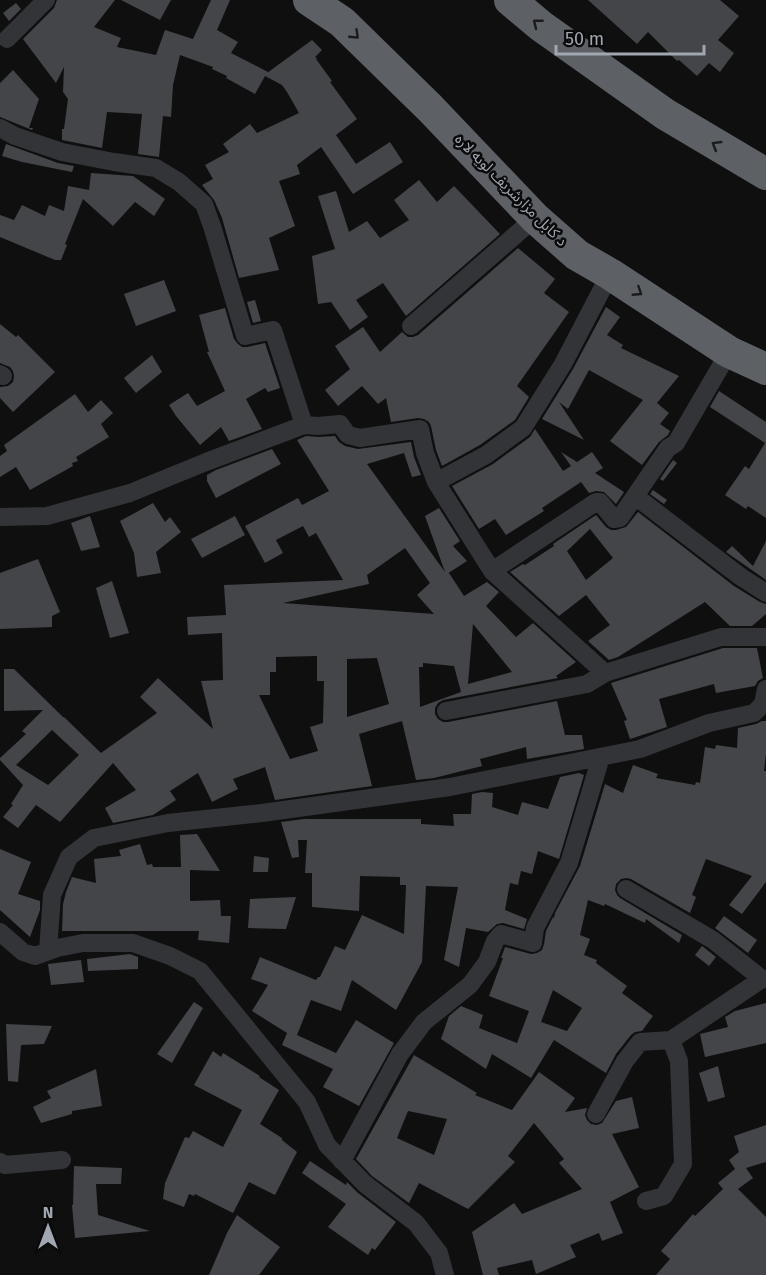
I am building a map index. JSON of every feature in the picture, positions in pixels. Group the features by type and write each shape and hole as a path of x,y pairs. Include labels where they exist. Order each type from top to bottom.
{"highway":[{"name":"د کابل مزارشریف لویه لاره","path":"309,0 342,22 430,108 535,219 577,255 729,352 766,369"},
{"path":"510,0 541,26 665,114 766,174"}],"street":[{"path":"8,39 46,0"},
{"path":"0,128 15,136 62,152 156,168 179,182 204,204 245,336 273,330 304,425"},
{"path":"411,326 535,219"},
{"path":"436,482 486,455 523,428 563,364 610,274"},
{"path":"492,571 596,502 600,502 614,519 620,518 668,448 676,443 729,352"},
{"path":"0,517 47,516 130,493 304,425 340,424 348,435 360,438 420,429 424,453 436,482 492,571 605,673"},
{"path":"635,496 741,577 766,593"},
{"path":"446,711 587,684 605,673 721,637 766,637"},
{"path":"48,951 52,896 69,857 94,838 168,823 262,813 450,787 640,749 709,723 754,713 763,704 766,689"},
{"path":"342,1161 400,1054 424,1022 470,985 487,962 495,941 501,934 533,943 535,928 569,863 601,757"},
{"path":"596,1114 625,1061 640,1042 671,1040 764,979 713,940 626,889"},
{"path":"0,932 23,952 35,956 83,943 133,943 170,956 200,971 307,1102 327,1145 365,1184 416,1223 439,1253 445,1275"},
{"path":"646,1201 664,1196 683,1164 679,1061 671,1040"},
{"path":"0,1162 5,1165 62,1160"}],"building":[{"path":"57,0 115,0 94,27 121,38 117,47 156,55 165,30 193,39 211,0 230,0 217,30 238,42 231,53 267,73 312,40 322,50 315,57 316,59 357,119 336,135 356,164 390,142 403,162 353,194 321,147 297,165 300,174 279,181 295,226 269,238 279,270 239,278 222,218 214,200 202,185 213,179 205,165 229,152 223,144 250,124 257,133 299,113 287,92 282,85 265,76 255,94 212,69 213,67 180,55 173,85 171,117 163,116 159,157 138,154 142,114 107,112 102,148 62,140 68,99 63,92 64,67 56,83 23,39 54,8"},
{"path":"121,0 171,0 160,20"},
{"path":"588,0 720,0 739,16 718,40 734,53 720,72 709,63 697,76 679,60 677,61 648,32 637,44"},
{"path":"16,3 21,9 9,21 3,13"},
{"path":"13,70 39,99 29,128 33,128 32,130 0,117 0,83"},
{"path":"6,144 58,163 74,166 72,172 2,156"},
{"path":"91,173 133,176 165,199 154,216 135,202 113,226 83,199 61,260 55,260 0,237 0,215 14,220 22,205 45,216 49,205 64,211 68,186 89,190"},
{"path":"419,180 437,202 454,186 500,234 406,316 383,283 356,300 368,317 350,330 331,302 318,304 312,256 335,249 318,196 336,191 349,232 367,221 380,238 409,220 394,200"},
{"path":"518,248 555,279 544,293 569,312 517,386 529,397 515,420 480,445 442,466 429,422 418,418 391,422 386,398 378,404 362,386 338,406 325,390 350,369 335,346 363,327 380,352 402,332 408,337 418,335"},
{"path":"164,280 176,311 136,326 124,294"},
{"path":"255,300 261,321 253,323 247,302"},
{"path":"606,307 620,317 607,335 623,345 621,348 679,376 657,403 669,413 660,424 670,431 642,465 610,441 643,400 589,370 568,409 559,402 584,440 542,419 573,369"},
{"path":"225,308 234,339 238,344 247,347 265,343 280,388 268,392 265,388 246,399 262,429 229,441 221,427 200,445 169,405 188,393 197,406 225,391 207,352 209,352 199,315"},
{"path":"0,324 16,337 18,335 55,372 13,412 0,398 0,387 8,386 13,382 14,376 10,367 0,363"},
{"path":"152,355 162,372 136,393 124,378"},
{"path":"719,391 766,422 766,518 748,506 746,509 725,495 745,466 749,469 765,443 710,407"},
{"path":"75,394 88,412 101,400 113,413 101,424 109,437 76,457 78,461 72,463 73,466 30,490 16,467 0,477 0,456 7,451 4,445"},
{"path":"535,429 563,471 571,466 561,452 577,462 592,452 603,468 595,473 624,492 616,504 604,492 589,493 581,482 542,508 544,511 506,535 495,519 479,529 452,486 493,464 530,437"},
{"path":"306,436 335,436 345,446 358,449 411,442 421,475 412,477 404,453 367,464 445,572 425,516 439,508 460,541 453,546 467,561 447,574 449,573 464,596 487,582 499,592 486,606 516,637 533,623 576,662 556,676 558,678 443,700 435,708 438,719 448,722 557,701 565,735 582,735 584,749 527,759 526,747 480,759 482,766 416,780 402,721 359,734 372,786 275,800 265,767 233,779 238,789 212,802 198,773 170,791 176,800 153,815 113,823 105,808 136,790 113,763 60,822 36,805 18,828 3,817 13,805 11,804 23,785 0,758 26,734 22,731 43,710 4,711 4,669 14,669 101,753 157,713 140,697 158,678 213,729 201,681 223,680 222,633 188,635 187,617 226,615 224,585 343,580 316,533 309,537 303,526 276,540 283,553 265,563 245,526 298,498 302,505 329,491 297,440","holes":["405,548 430,583 417,595 434,614 283,603 369,584 367,575","473,624 512,672 468,684","317,656 317,681 324,681 323,723 310,727 318,751 290,759 259,695 270,695 270,672 276,672 276,657","377,658 389,704 347,717 347,659","423,663 454,666 461,692 420,707 419,667 423,667","52,730 79,755 48,785 16,765"]},
{"path":"272,449 281,464 216,498 207,481 207,475"},
{"path":"673,460 677,463 663,481 660,479"},
{"path":"653,490 667,500 664,504 650,494"},
{"path":"153,503 165,522 170,517 181,532 156,552 161,573 137,577 134,553 120,521"},
{"path":"638,512 734,586 766,604 766,614 752,626 730,626 705,602 618,657 609,660 588,641 610,625 586,595 559,616 510,572 554,546 553,544 596,515 611,530 626,527","holes":["590,529 613,558 586,580 567,551"]},
{"path":"90,516 100,547 81,551 71,523"},
{"path":"235,516 245,535 202,558 191,539"},
{"path":"766,541 766,580 726,552 732,546 753,566"},
{"path":"38,559 60,612 52,616 52,627 0,629 0,573"},
{"path":"112,581 129,633 110,638 96,588"},
{"path":"723,648 757,648 763,678 755,686 716,693 714,684 659,699 667,727 630,739 624,721 627,720 611,683"},
{"path":"766,721 764,771 766,771 766,882 742,914 729,905 752,876 706,859 692,895 696,897 690,913 631,879 621,879 616,884 615,890 620,898 682,935 679,943 646,919 645,923 605,904 604,906 588,900 580,935 590,939 584,955 597,960 596,963 627,986 622,993 653,1016 642,1031 631,1035 616,1054 606,1073 554,1040 531,1078 492,1054 486,1069 441,1039 449,1016 461,1006 483,1015 479,1028 517,1043 529,1011 489,996 503,958 501,958 505,947 531,954 542,950 546,931 580,866 605,784 623,793 633,765 658,774 656,778 695,785 696,782 700,783 705,747 715,749 716,745 737,748 738,728","holes":["553,990 582,1008 567,1031 541,1022"]},
{"path":"579,773 584,775 559,859 538,851 532,874 521,871 518,885 510,883 505,910 527,919 524,929 503,923 497,924 488,932 466,928 459,967 444,960 458,887 426,886 422,962 396,1010 352,980 341,1011 311,1000 297,1035 336,1053 356,1020 394,1043 359,1106 323,1087 333,1069 282,1045 287,1033 252,1011 268,985 251,979 260,957 316,980 320,977 335,946 345,950 362,915 404,934 406,885 400,885 400,877 360,876 359,911 312,907 312,873 305,873 307,840 298,840 299,857 292,858 281,822 304,819 421,819 421,824 454,826 453,814 471,814 472,794 493,793 492,807 518,815 522,802 548,809 560,777"},
{"path":"197,834 220,871 190,870 190,901 220,900 221,916 231,916 229,943 198,940 199,931 62,931 63,904 72,877 96,883 94,859 121,856 119,850 140,844 147,865 181,867 180,835"},
{"path":"0,849 31,862 18,894 40,901 40,910 30,937 0,910"},
{"path":"254,856 269,858 268,872 253,872"},
{"path":"296,897 286,929 248,928 250,899"},
{"path":"724,916 757,940 748,953 715,928"},
{"path":"702,946 716,957 709,966 695,955"},
{"path":"130,954 138,957 138,969 88,971 87,959"},
{"path":"81,960 84,982 51,985 48,964"},
{"path":"194,1002 203,1008 172,1063 157,1054"},
{"path":"766,1003 766,1043 705,1057 700,1034 728,1027 725,1017 735,1011"},
{"path":"6,1024 52,1026 44,1044 21,1045 18,1082 8,1081"},
{"path":"213,1051 221,1057 223,1053 279,1090 260,1124 282,1138 297,1152 275,1195 249,1182 233,1213 195,1194 194,1196 189,1194 184,1207 163,1199 165,1183 185,1137 189,1138 193,1131 223,1147 242,1110 194,1085"},
{"path":"414,1055 477,1093 475,1095 512,1110 539,1072 575,1098 565,1112 587,1108 585,1115 591,1124 602,1123 616,1101 632,1097 639,1128 612,1134 639,1187 610,1202 623,1233 602,1241 599,1233 570,1245 576,1257 536,1274 532,1260 497,1268 499,1275 483,1275 472,1232 514,1203 522,1214 582,1189 559,1163 564,1159 534,1123 508,1156 515,1162 468,1209 419,1183 409,1203 372,1176 356,1159","holes":["408,1111 447,1119 434,1155 397,1138"]},
{"path":"718,1066 725,1097 708,1102 699,1073"},
{"path":"96,1069 102,1106 72,1111 72,1114 41,1123 33,1107 51,1098 47,1091"},
{"path":"766,1125 766,1162 746,1168 753,1178 738,1189 766,1217 766,1275 656,1275 670,1259 661,1251 693,1214 695,1216 723,1189 718,1183 735,1169 729,1160 739,1152 734,1136"},
{"path":"310,1161 346,1185 347,1182 396,1222 375,1250 372,1248 368,1255 328,1227 346,1204 302,1173"},
{"path":"74,1166 122,1168 121,1184 96,1184 98,1215 150,1231 75,1238 72,1205"},
{"path":"237,1215 280,1247 259,1275 209,1275 227,1233"}]}
